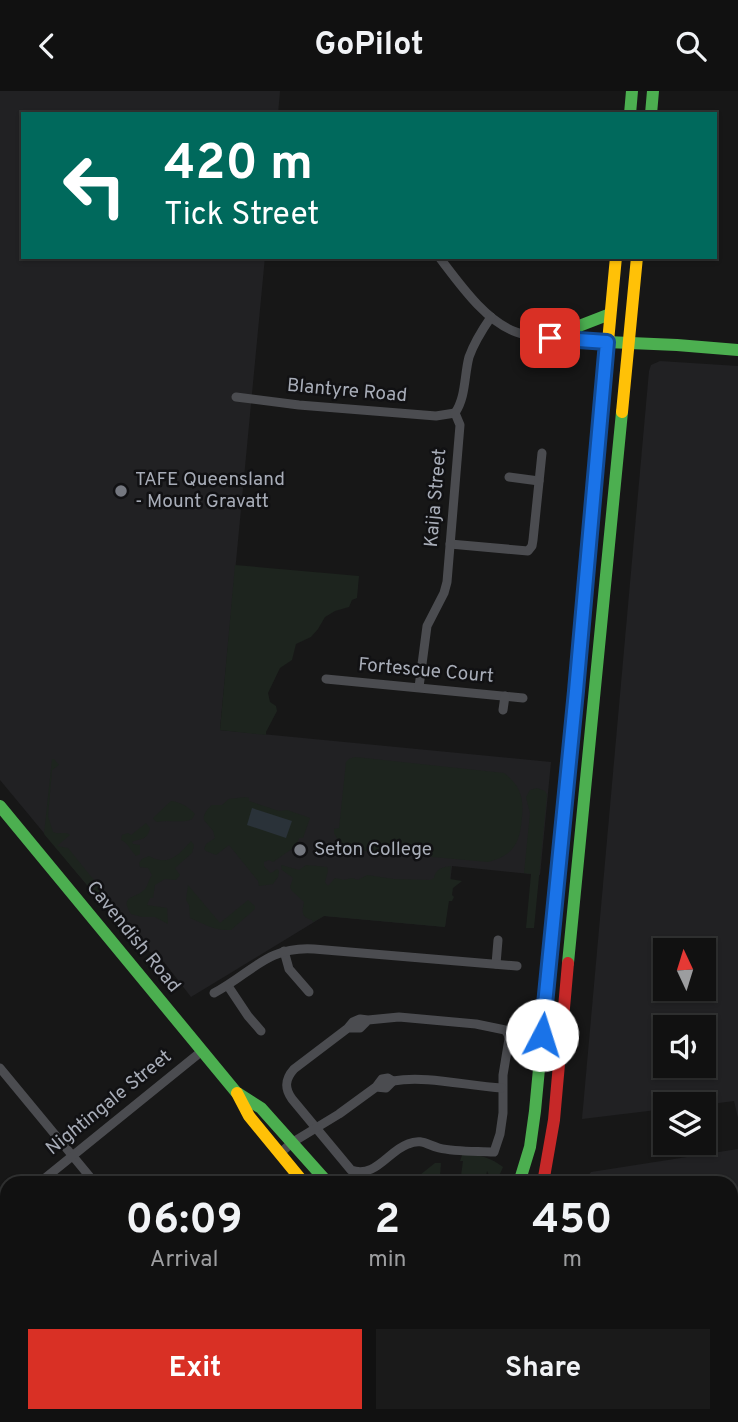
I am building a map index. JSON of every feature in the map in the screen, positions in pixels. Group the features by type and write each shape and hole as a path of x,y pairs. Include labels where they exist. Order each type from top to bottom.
{"main road":[{"path":"630,112 632,91"},
{"path":"651,112 653,91"},
{"path":"521,1176 530,1147 535,1111 616,259"},
{"path":"545,1176 554,1120 637,259"},
{"path":"566,339 579,326 610,314"},
{"path":"607,342 738,350"},
{"name":"Cavendish Road","path":"0,806 236,1091 249,1116 298,1176"},
{"name":"Cavendish Road","path":"236,1091 261,1108 322,1176"}],"street":[{"path":"441,259 465,291 505,327 525,335 607,342"},
{"name":"Kaija Street","path":"419,687 427,626 444,593 460,425 455,413 460,405 469,357 491,317"},
{"name":"Blantyre Road","path":"236,397 436,417 455,413"},
{"path":"450,544 528,551 533,540 542,453"},
{"path":"509,477 539,481"},
{"name":"Fortescue Court","path":"326,679 523,698"},
{"path":"503,711 505,696"},
{"path":"496,964 498,940"},
{"path":"214,993 270,956 303,948 517,965"},
{"path":"284,951 289,969 309,992"},
{"path":"228,986 261,1031"},
{"path":"399,1017 502,1028 509,1039 502,1089 502,1123 494,1152 437,1148 422,1142 410,1143 375,1168 359,1173 348,1167 287,1092 287,1080 294,1069 348,1028 360,1028 368,1020 399,1017"},
{"name":"Nightingale Street","path":"48,1176 202,1051"},
{"path":"0,1068 88,1176"},
{"path":"279,1153 376,1087 382,1079 412,1079 502,1089"}],"shaded area":[{"path":"0,91 280,91 278,112 21,112 21,259 265,259 220,730 551,762 540,875 452,866 445,927 324,916 191,997 164,962 131,938 0,780"},
{"path":"660,361 738,366 738,1118 734,1101 716,1103 716,1092 653,1092 653,1110 582,1119 651,365"},
{"path":"235,565 359,576 357,598 352,600 349,607 325,617 311,637 296,644 292,660 280,668 268,693 270,702 276,706 277,711 266,735 220,730"},
{"path":"355,757 504,773 517,787 522,804 520,834 514,847 504,856 488,862 355,850 346,855 334,829 339,828 346,762"},
{"path":"52,759 59,765 52,770 48,816 53,832 70,835 57,846 68,848 102,890 97,897 44,834"},
{"path":"537,788 545,791 547,795 534,928 526,928 531,874 524,873 530,813 526,797 530,790"},
{"path":"246,797 249,801 279,811 287,810 310,818 303,838 299,838 296,846 273,862 264,862 270,873 277,869 279,871 273,884 259,886 258,881 229,845 216,855 204,849 206,844 215,838 204,820 207,810 212,805 222,805 229,799"},
{"path":"171,801 190,809 195,814 192,819 157,822 153,819"},
{"path":"252,808 292,821 286,838 247,825"},
{"path":"146,823 150,828 147,835 132,842 140,845 140,854 136,856 121,840 122,835 131,835"},
{"path":"191,841 194,845 192,853 175,868 180,875 176,880 165,879 155,885 153,898 150,898 147,905 167,908 168,924 155,917 131,914 127,900 145,889 152,875 148,868 140,867 142,859 149,856 162,860 173,858"},
{"path":"281,865 299,870 306,865 327,867 325,882 328,886 335,878 358,880 367,875 430,880 440,869 451,866 450,879 462,881 453,888 454,897 449,901 445,927 324,916 313,922 304,916 304,902 292,891 290,887 293,878 282,870"},
{"path":"188,885 220,923 248,900 255,909 231,930 210,927 190,918 186,900"},
{"path":"738,1149 738,1176 588,1176 591,1172 700,1155 716,1155 716,1152"},
{"path":"462,1155 473,1155 503,1167 499,1176 490,1176 487,1171 486,1176 461,1176 463,1161 460,1161"},
{"path":"435,1163 441,1163 440,1176 419,1176"}],"traffic: fast":[{"path":"630,112 632,91"},
{"path":"651,112 653,91"},
{"path":"566,339 579,326 610,314"},
{"path":"607,342 738,350"},
{"path":"568,963 622,412"},
{"path":"521,1176 530,1147 535,1111 593,500"},
{"path":"0,806 236,1092 261,1108 322,1176"}],"traffic: slow":[{"path":"593,500 616,259"},
{"path":"622,412 637,259"},
{"path":"237,1093 249,1116 298,1176"}],"traffic: jam":[{"path":"544,1176 554,1120 568,963"}],"place":[{"name":"TAFE Queensland - Mount Gravatt","path":"121,491"},
{"name":"Seton College","path":"300,850"}],"route":[{"path":"542,1035 607,342 550,338"}]}
